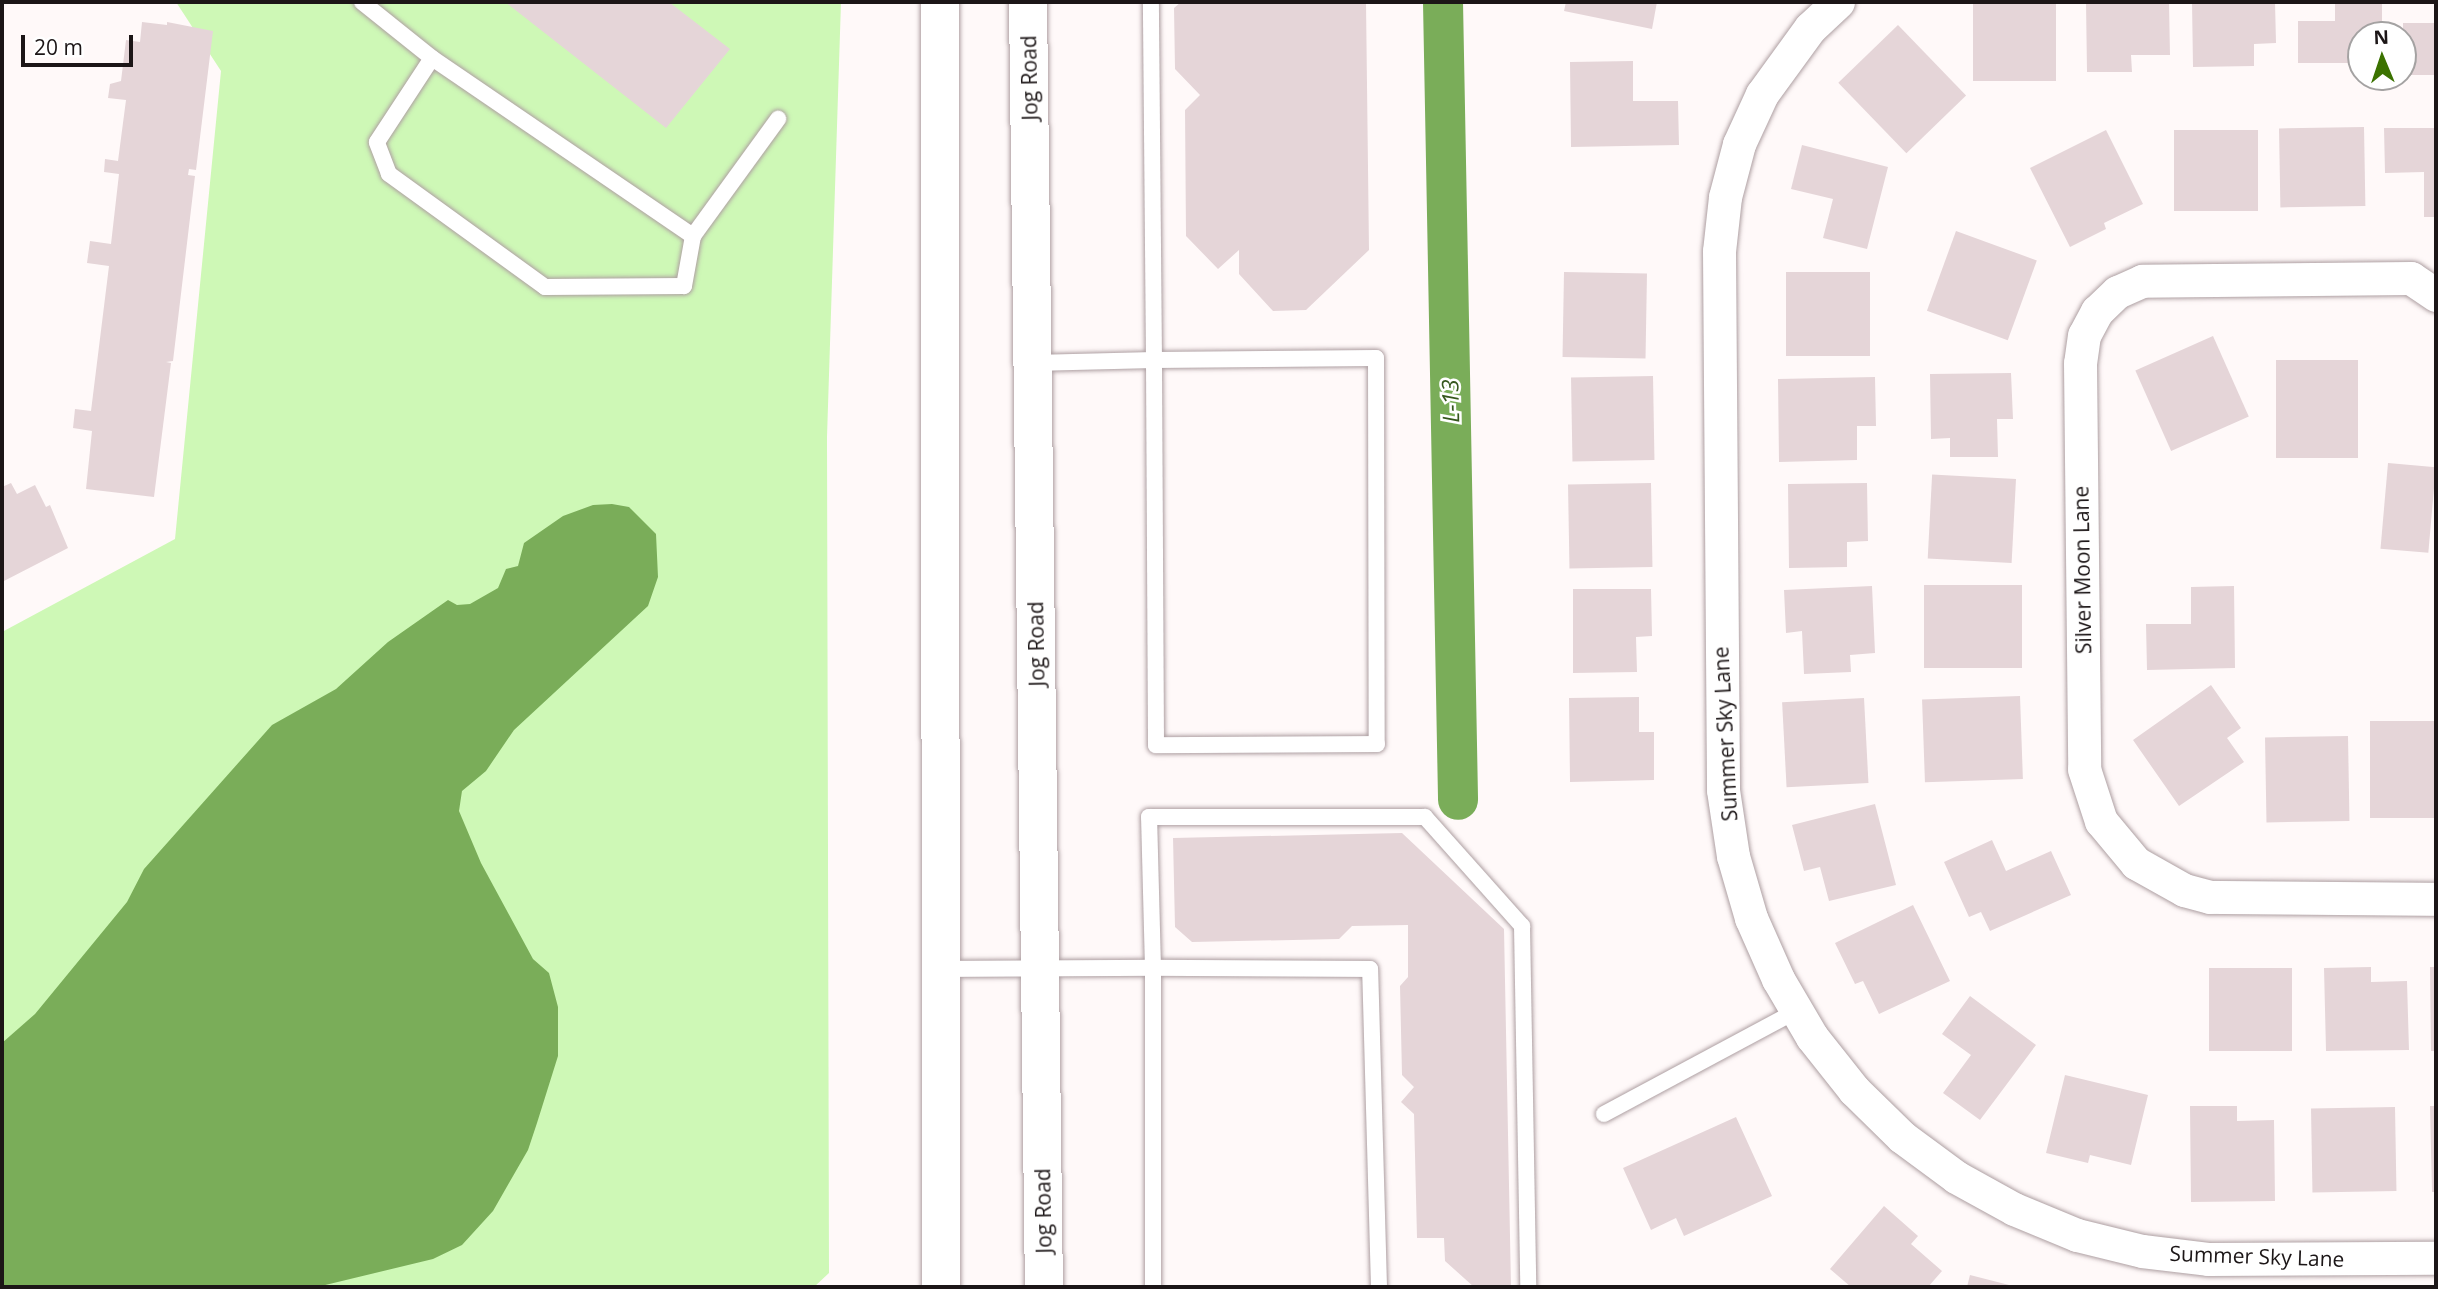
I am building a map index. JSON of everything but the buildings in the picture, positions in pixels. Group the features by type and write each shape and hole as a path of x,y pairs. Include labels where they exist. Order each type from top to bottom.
{"main road":[{"path":"940,2 941,1287"},
{"name":"Jog Road","path":"1028,2 1044,1287"}],"street":[{"name":"Summer Sky Lane","path":"1838,2 1810,28 1762,94 1739,144 1725,197 1719,251 1723,790 1733,856 1751,918 1797,1011 1854,1090 1902,1136 1956,1177 2014,1209 2077,1235 2142,1251 2208,1259 2436,1258"},
{"name":"Silver Moon Lane","path":"2436,295 2411,278 2142,281 2117,292 2097,311 2084,335 2080,363 2084,769 2101,821 2136,863 2159,879 2210,897 2436,899"}],"lane":[{"path":"362,2 432,58 692,236"},
{"path":"1033,363 1154,360 1376,358 1377,744 1156,745 1154,360 1151,2"},
{"path":"432,58 377,142 389,174 545,287 684,286 692,236 778,119"},
{"path":"1153,1287 1153,968 1149,817 1425,817 1522,926 1528,1287"},
{"path":"941,969 1370,968 1379,1287"},
{"path":"1604,1114 1797,1011"}],"shaded area":[{"path":"176,2 841,2 827,437 829,1273 814,1287 2,1287 2,632 175,539 221,71"},
{"path":"593,505 629,507 656,534 658,577 648,606 514,730 486,771 462,791 459,811 481,863 533,959 549,973 558,1007 558,1056 537,1123 528,1150 493,1211 462,1245 433,1259 317,1287 2,1287 2,1043 35,1014 127,902 144,869 272,725 336,689 388,642 448,600 457,605 470,604 498,588 506,569 518,566 524,543 563,516"}],"waterway":[{"name":"L-13","path":"1443,2 1458,800"}]}
